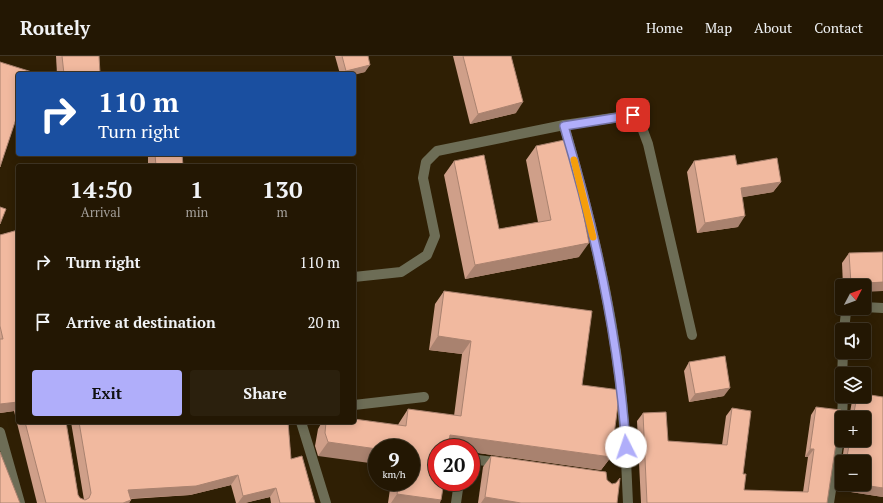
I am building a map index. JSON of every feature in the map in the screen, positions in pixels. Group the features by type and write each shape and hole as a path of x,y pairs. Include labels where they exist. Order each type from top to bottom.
{"street":[{"path":"356,277 401,272 426,255 435,236 423,178 426,162 437,151 564,126 633,115 638,117 648,144 692,334"},
{"path":"564,126 597,254 614,341 624,416 628,503"},
{"path":"871,307 883,308"},
{"path":"356,405 424,397"},
{"path":"302,424 326,503"},
{"path":"0,432 20,503"},
{"path":"829,503 838,447"},
{"path":"480,460 509,464"},
{"path":"456,503 458,491"}],"building":[{"path":"62,56 99,56 100,72 64,72"},
{"path":"342,56 368,56 370,65 346,71"},
{"path":"463,56 511,56 523,102 478,114"},
{"path":"0,62 32,72 16,72 16,119 0,167"},
{"path":"569,139 589,243 475,265 454,161 484,155 499,229 551,220 536,146"},
{"path":"735,155 737,165 777,158 781,182 741,188 745,216 705,223 694,161"},
{"path":"155,156 182,156 183,164 156,164"},
{"path":"0,207 6,209 0,224"},
{"path":"16,231 16,402 0,404 0,339 3,339 0,326 0,235"},
{"path":"883,252 883,282 871,283 871,279 851,279 849,253"},
{"path":"444,291 592,311 582,385 620,390 611,457 450,435 449,439 428,439 428,491 442,491 441,500 397,494 398,491 420,491 420,439 368,439 368,448 328,442 325,433 326,424 356,424 356,419 406,426 408,409 461,416 471,341 438,336"},
{"path":"725,356 730,388 695,394 689,362"},
{"path":"871,395 883,397 883,488 871,486 871,455 847,455 849,447 871,447 871,411 854,411 856,403 871,403"},
{"path":"816,407 841,410 835,411 835,447 827,503 647,503 643,413 666,412 668,441 727,445 732,408 751,411 743,474 746,474 744,490 808,492 814,449 810,449"},
{"path":"26,424 66,424 78,495 80,498 85,500 89,498 91,493 79,424 288,424 291,459 302,456 315,503 280,503 276,488 243,496 238,475 196,486 128,490 131,500 123,503 46,503"},
{"path":"0,452 20,503 0,503"},
{"path":"491,456 606,472 607,480 612,484 616,483 620,478 617,503 521,503 485,497"}],"slow traffic":[{"path":"574,160 593,237"}],"route":[{"path":"626,447 624,416 614,341 597,254 564,126 568,124 633,115"}]}
